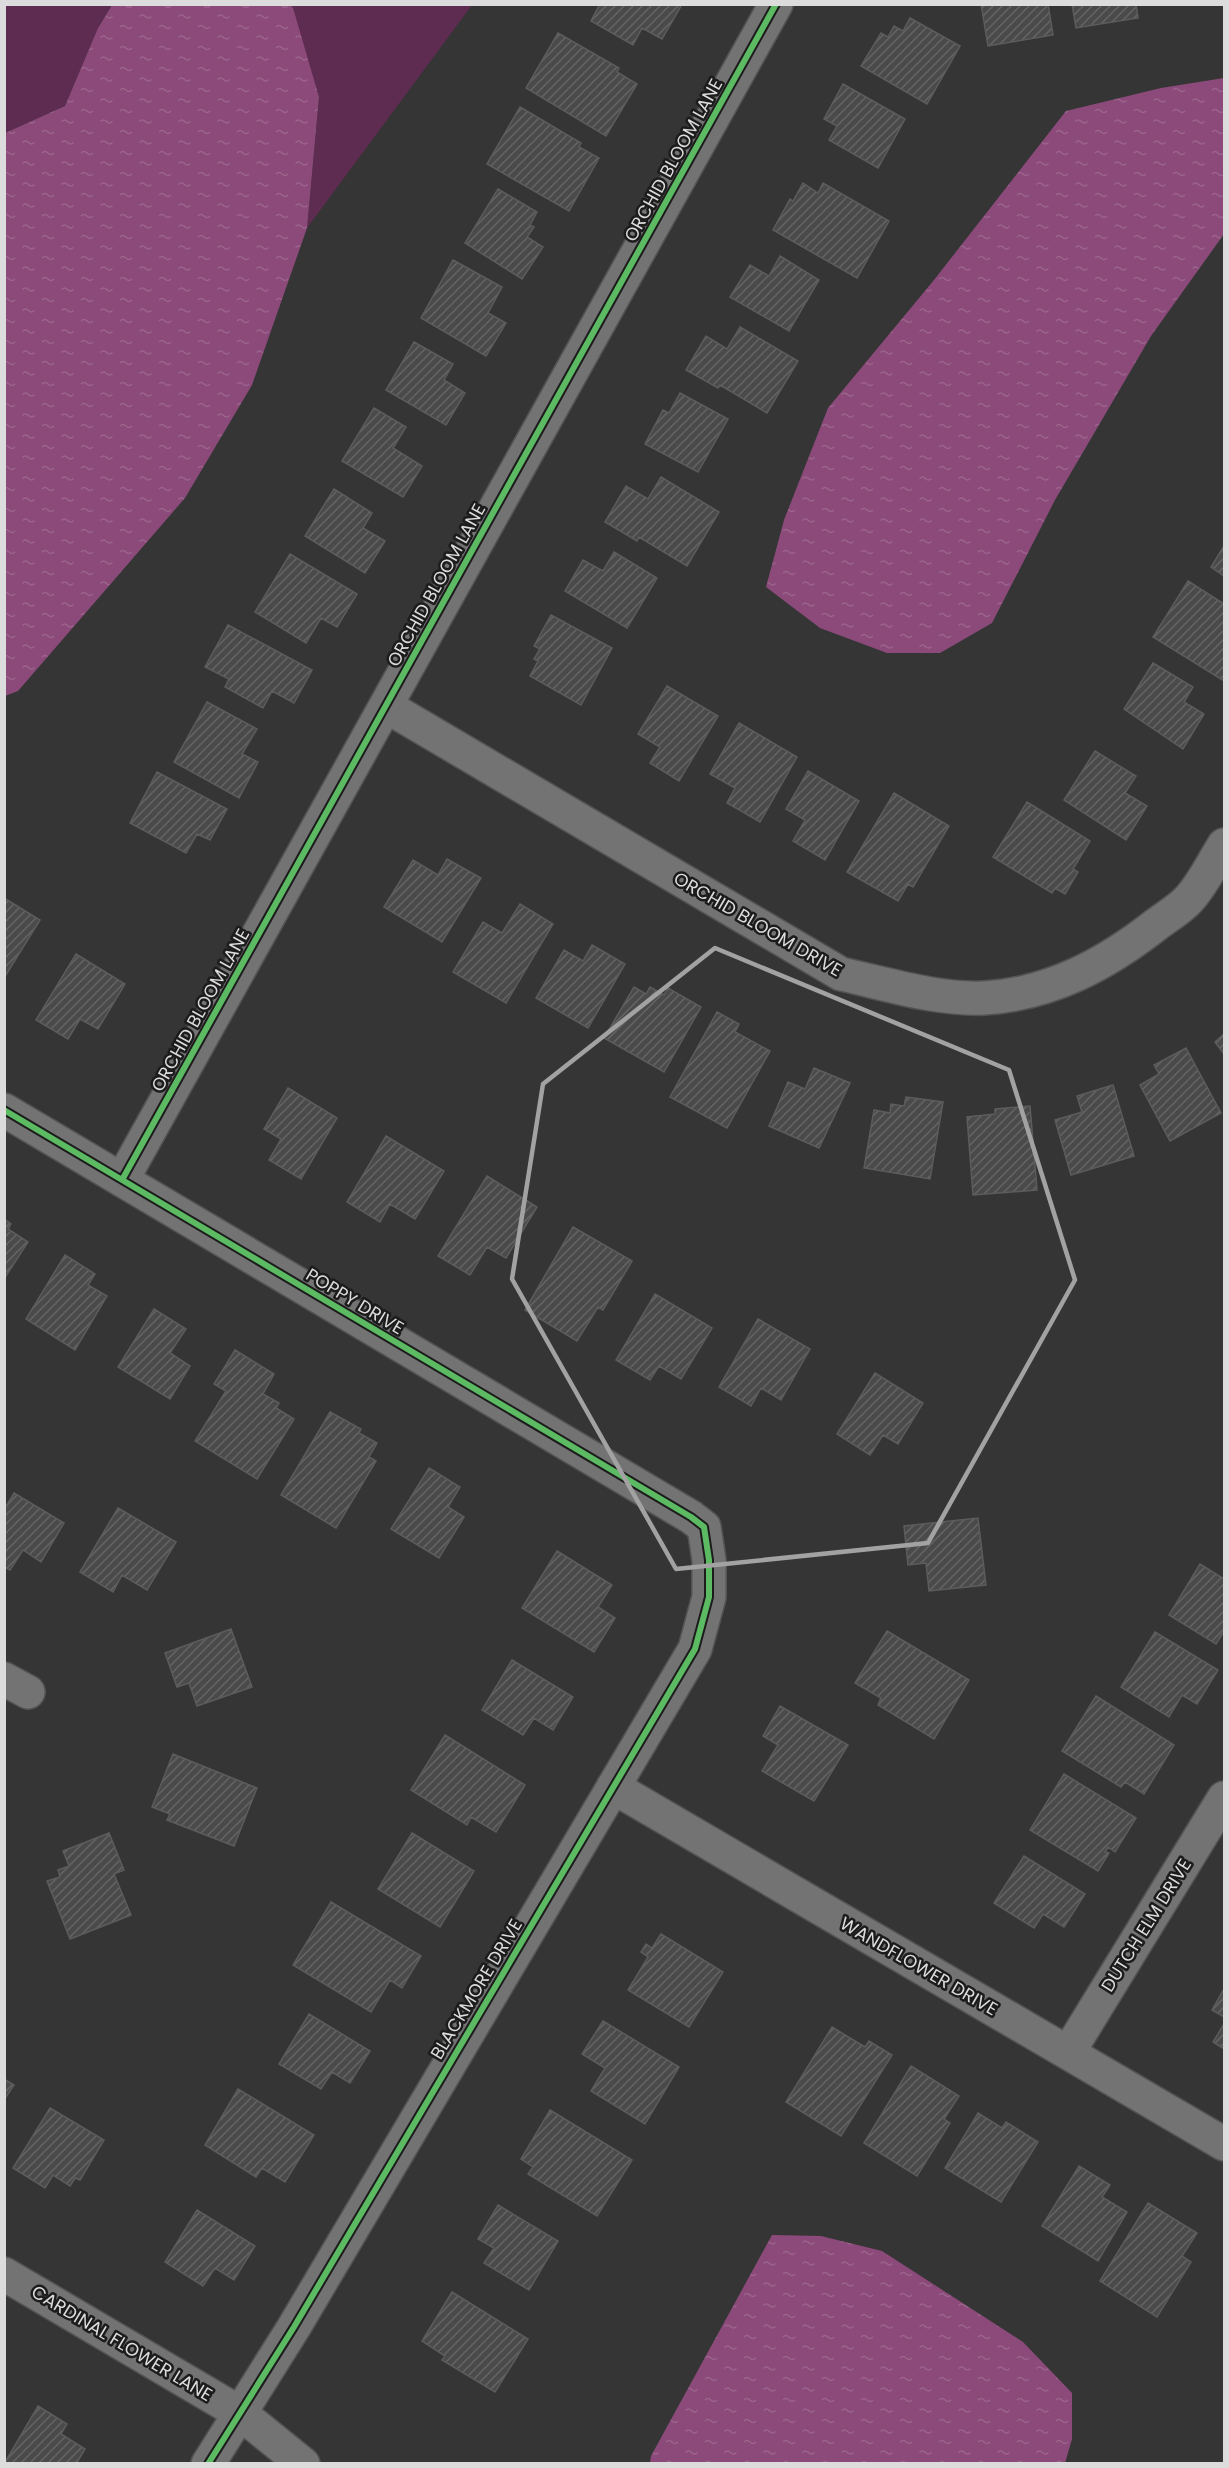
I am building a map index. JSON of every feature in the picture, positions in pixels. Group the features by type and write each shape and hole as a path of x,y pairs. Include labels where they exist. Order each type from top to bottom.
{"street":[{"name":"ORCHID BLOOM LANE","path":"122,1180 777,4"},
{"name":"ORCHID BLOOM DRIVE","path":"386,706 841,974 927,992 983,998 1027,992 1075,977 1133,943 1190,899 1224,845"},
{"name":"POPPY DRIVE","path":"4,1110 691,1517"},
{"name":"BLACKMORE DRIVE","path":"208,2463 696,1649 710,1597 709,1560 704,1527 691,1517"},
{"name":"WANDFLOWER DRIVE","path":"613,1787 1224,2144"},
{"name":"DUTCH ELM DRIVE","path":"1068,2053 1224,1798"},
{"name":"CARDINAL FLOWER LANE","path":"4,2274 240,2413 303,2463"}],"highlighted area":[{"path":"715,948 1009,1070 1075,1280 928,1543 676,1569 512,1279 543,1084"}],"shaded area":[{"path":"5,5 112,5 100,24 65,106 5,133"},
{"path":"289,5 472,5 307,228 319,97"}],"water":[{"path":"289,4 293,8 319,97 307,228 252,385 185,498 18,691 5,696 5,133 65,106 98,28 112,5"},
{"path":"1224,78 1224,234 1151,336 1055,500 992,623 940,653 887,653 820,628 766,587 784,520 828,408 934,280 1066,111 1161,88"},
{"path":"772,2235 821,2236 882,2251 1023,2342 1072,2393 1072,2439 1065,2463 650,2463 651,2456"}],"building":[{"path":"600,4 679,4 681,6 662,39 642,28 633,45 591,21"},
{"path":"981,4 1048,4 1053,35 988,46"},
{"path":"1072,4 1136,4 1138,18 1076,28"},
{"path":"910,18 960,46 927,104 861,66 881,33 888,37 894,26 903,31"},
{"path":"558,33 619,68 617,72 637,84 606,136 526,88"},
{"path":"843,84 905,119 878,168 829,140 837,126 824,119"},
{"path":"520,107 581,143 579,147 599,158 569,211 487,164"},
{"path":"803,183 818,193 823,183 889,221 857,278 773,230 790,199 793,201"},
{"path":"498,189 537,212 530,225 534,227 527,237 543,247 522,279 465,243"},
{"path":"780,256 819,280 789,331 730,297 750,265 769,276"},
{"path":"453,260 502,287 488,313 506,323 486,356 421,318"},
{"path":"740,327 798,361 767,413 720,385 718,388 686,370 706,336 727,349"},
{"path":"414,342 453,364 444,380 465,393 446,425 386,390"},
{"path":"680,393 728,419 698,472 645,444 663,410 669,413"},
{"path":"374,408 406,427 393,448 422,466 403,497 342,461"},
{"path":"661,477 719,512 687,566 639,537 637,541 605,522 626,486 648,499"},
{"path":"334,489 372,513 363,528 385,541 365,573 305,536"},
{"path":"1224,546 1224,576 1211,567"},
{"path":"614,552 657,578 627,628 565,591 583,560 603,571"},
{"path":"290,554 357,594 337,627 321,618 306,643 255,612"},
{"path":"1188,581 1224,604 1224,681 1153,637"},
{"path":"551,615 612,648 581,705 530,676 538,661 534,659 540,649 534,646"},
{"path":"228,625 312,670 294,703 272,691 263,708 225,687 229,679 205,667"},
{"path":"1153,663 1193,687 1184,702 1204,714 1183,749 1124,709"},
{"path":"667,686 718,716 679,781 650,763 660,747 638,734"},
{"path":"207,702 257,729 242,754 258,762 239,798 174,762"},
{"path":"739,723 797,757 760,822 727,803 735,788 710,774"},
{"path":"1095,751 1136,776 1125,793 1147,806 1126,840 1064,800"},
{"path":"808,771 859,801 825,860 793,841 805,820 786,809"},
{"path":"157,772 227,809 210,840 197,834 186,853 130,823"},
{"path":"894,793 949,826 913,887 908,884 898,901 847,872"},
{"path":"1027,802 1090,841 1073,869 1078,872 1065,894 1055,888 1052,893 993,857"},
{"path":"447,859 481,878 442,942 384,907 413,860 438,875"},
{"path":"4,898 40,920 4,978"},
{"path":"520,904 553,924 506,1003 453,972 483,922 502,933"},
{"path":"592,945 625,964 588,1028 536,998 564,950 583,961"},
{"path":"76,954 125,984 98,1029 80,1019 68,1039 36,1020"},
{"path":"634,987 646,994 650,987 664,995 668,988 701,1007 664,1072 604,1038"},
{"path":"717,1012 739,1024 735,1032 770,1051 727,1128 670,1097"},
{"path":"1224,1034 1224,1054 1215,1042"},
{"path":"1186,1048 1221,1113 1170,1141 1140,1085 1159,1074 1154,1065"},
{"path":"814,1068 850,1083 819,1148 769,1126 788,1082 805,1089"},
{"path":"1113,1085 1134,1156 1071,1175 1055,1120 1082,1112 1077,1096"},
{"path":"288,1088 337,1118 301,1179 269,1160 281,1139 264,1129"},
{"path":"906,1097 943,1102 930,1179 864,1168 874,1110 890,1113 891,1104 904,1106"},
{"path":"1030,1106 1037,1190 973,1195 967,1117 995,1114 995,1109"},
{"path":"386,1136 444,1171 415,1219 390,1204 380,1222 347,1202"},
{"path":"487,1176 537,1207 506,1258 487,1247 470,1275 438,1256"},
{"path":"4,1219 11,1224 8,1229 28,1242 4,1279"},
{"path":"573,1227 632,1261 603,1310 598,1307 577,1341 525,1310"},
{"path":"65,1255 95,1274 88,1285 107,1296 75,1350 26,1319"},
{"path":"655,1294 712,1328 681,1379 659,1366 650,1380 616,1360"},
{"path":"154,1309 186,1329 170,1353 190,1366 170,1399 118,1367"},
{"path":"758,1319 810,1349 781,1400 761,1388 751,1406 719,1387"},
{"path":"235,1350 274,1374 263,1394 279,1403 276,1408 294,1419 257,1479 195,1441 226,1391 214,1384"},
{"path":"875,1373 923,1403 898,1444 883,1435 870,1455 837,1434"},
{"path":"330,1412 361,1429 359,1433 377,1443 369,1457 376,1461 336,1528 281,1495"},
{"path":"429,1468 460,1487 448,1507 464,1517 439,1558 391,1529"},
{"path":"14,1493 64,1523 41,1562 23,1550 10,1570 4,1567 4,1510"},
{"path":"118,1508 176,1542 147,1590 122,1575 113,1592 80,1572"},
{"path":"978,1518 986,1585 929,1591 926,1563 908,1565 904,1526"},
{"path":"557,1551 612,1585 598,1607 615,1618 594,1652 522,1608"},
{"path":"1200,1564 1224,1579 1224,1631 1216,1644 1169,1615"},
{"path":"231,1629 252,1687 197,1706 189,1683 177,1687 165,1653"},
{"path":"887,1631 969,1680 934,1739 878,1705 881,1698 855,1683"},
{"path":"1155,1632 1218,1670 1197,1704 1182,1695 1169,1717 1121,1687"},
{"path":"512,1660 573,1697 553,1730 534,1718 523,1735 482,1710"},
{"path":"1096,1696 1174,1745 1144,1794 1125,1782 1121,1787 1062,1751"},
{"path":"780,1706 848,1745 814,1801 762,1771 778,1745 763,1736"},
{"path":"445,1735 525,1785 496,1832 471,1817 467,1825 411,1790"},
{"path":"173,1754 257,1788 234,1846 167,1820 170,1814 152,1807"},
{"path":"1064,1774 1136,1818 1115,1852 1108,1847 1105,1852 1109,1853 1098,1871 1030,1830"},
{"path":"109,1833 124,1870 114,1874 131,1915 70,1939 47,1881 60,1877 58,1870 69,1866 63,1851"},
{"path":"412,1833 474,1871 440,1927 378,1889"},
{"path":"1024,1856 1085,1894 1064,1927 1043,1914 1034,1928 994,1903"},
{"path":"331,1902 421,1956 402,1988 390,1980 371,2012 293,1965"},
{"path":"661,1934 723,1972 689,2027 628,1990 648,1957 641,1952 646,1944 652,1948"},
{"path":"1224,1989 1224,2017 1212,2010"},
{"path":"309,2014 370,2051 350,2083 332,2072 321,2089 279,2064"},
{"path":"603,2021 679,2067 645,2124 591,2091 605,2068 582,2054"},
{"path":"1224,2024 1224,2049 1213,2042"},
{"path":"832,2027 865,2047 869,2041 892,2055 841,2136 786,2102"},
{"path":"911,2066 959,2096 944,2119 950,2123 917,2176 864,2143"},
{"path":"4,2079 14,2085 4,2100"},
{"path":"238,2089 314,2135 285,2182 262,2168 256,2177 205,2145"},
{"path":"50,2108 104,2140 80,2180 75,2178 70,2186 53,2175 45,2188 13,2168"},
{"path":"550,2110 632,2160 597,2216 528,2174 533,2167 521,2159"},
{"path":"978,2113 1002,2128 1006,2122 1038,2142 1001,2202 945,2168"},
{"path":"1079,2166 1110,2185 1102,2197 1127,2212 1098,2261 1042,2226"},
{"path":"1148,2203 1197,2233 1182,2256 1191,2262 1157,2317 1100,2281"},
{"path":"498,2205 558,2241 529,2290 484,2263 494,2248 478,2239"},
{"path":"197,2210 255,2246 234,2280 215,2268 203,2286 165,2262"},
{"path":"452,2292 528,2339 495,2392 442,2360 445,2356 422,2341"},
{"path":"38,2406 67,2424 61,2434 85,2449 76,2464 4,2464"}],"cycle path":[{"path":"122,1180 776,4"},
{"path":"4,1110 691,1517 704,1527 709,1560 709,1597 695,1649 294,2327 208,2464"}]}
